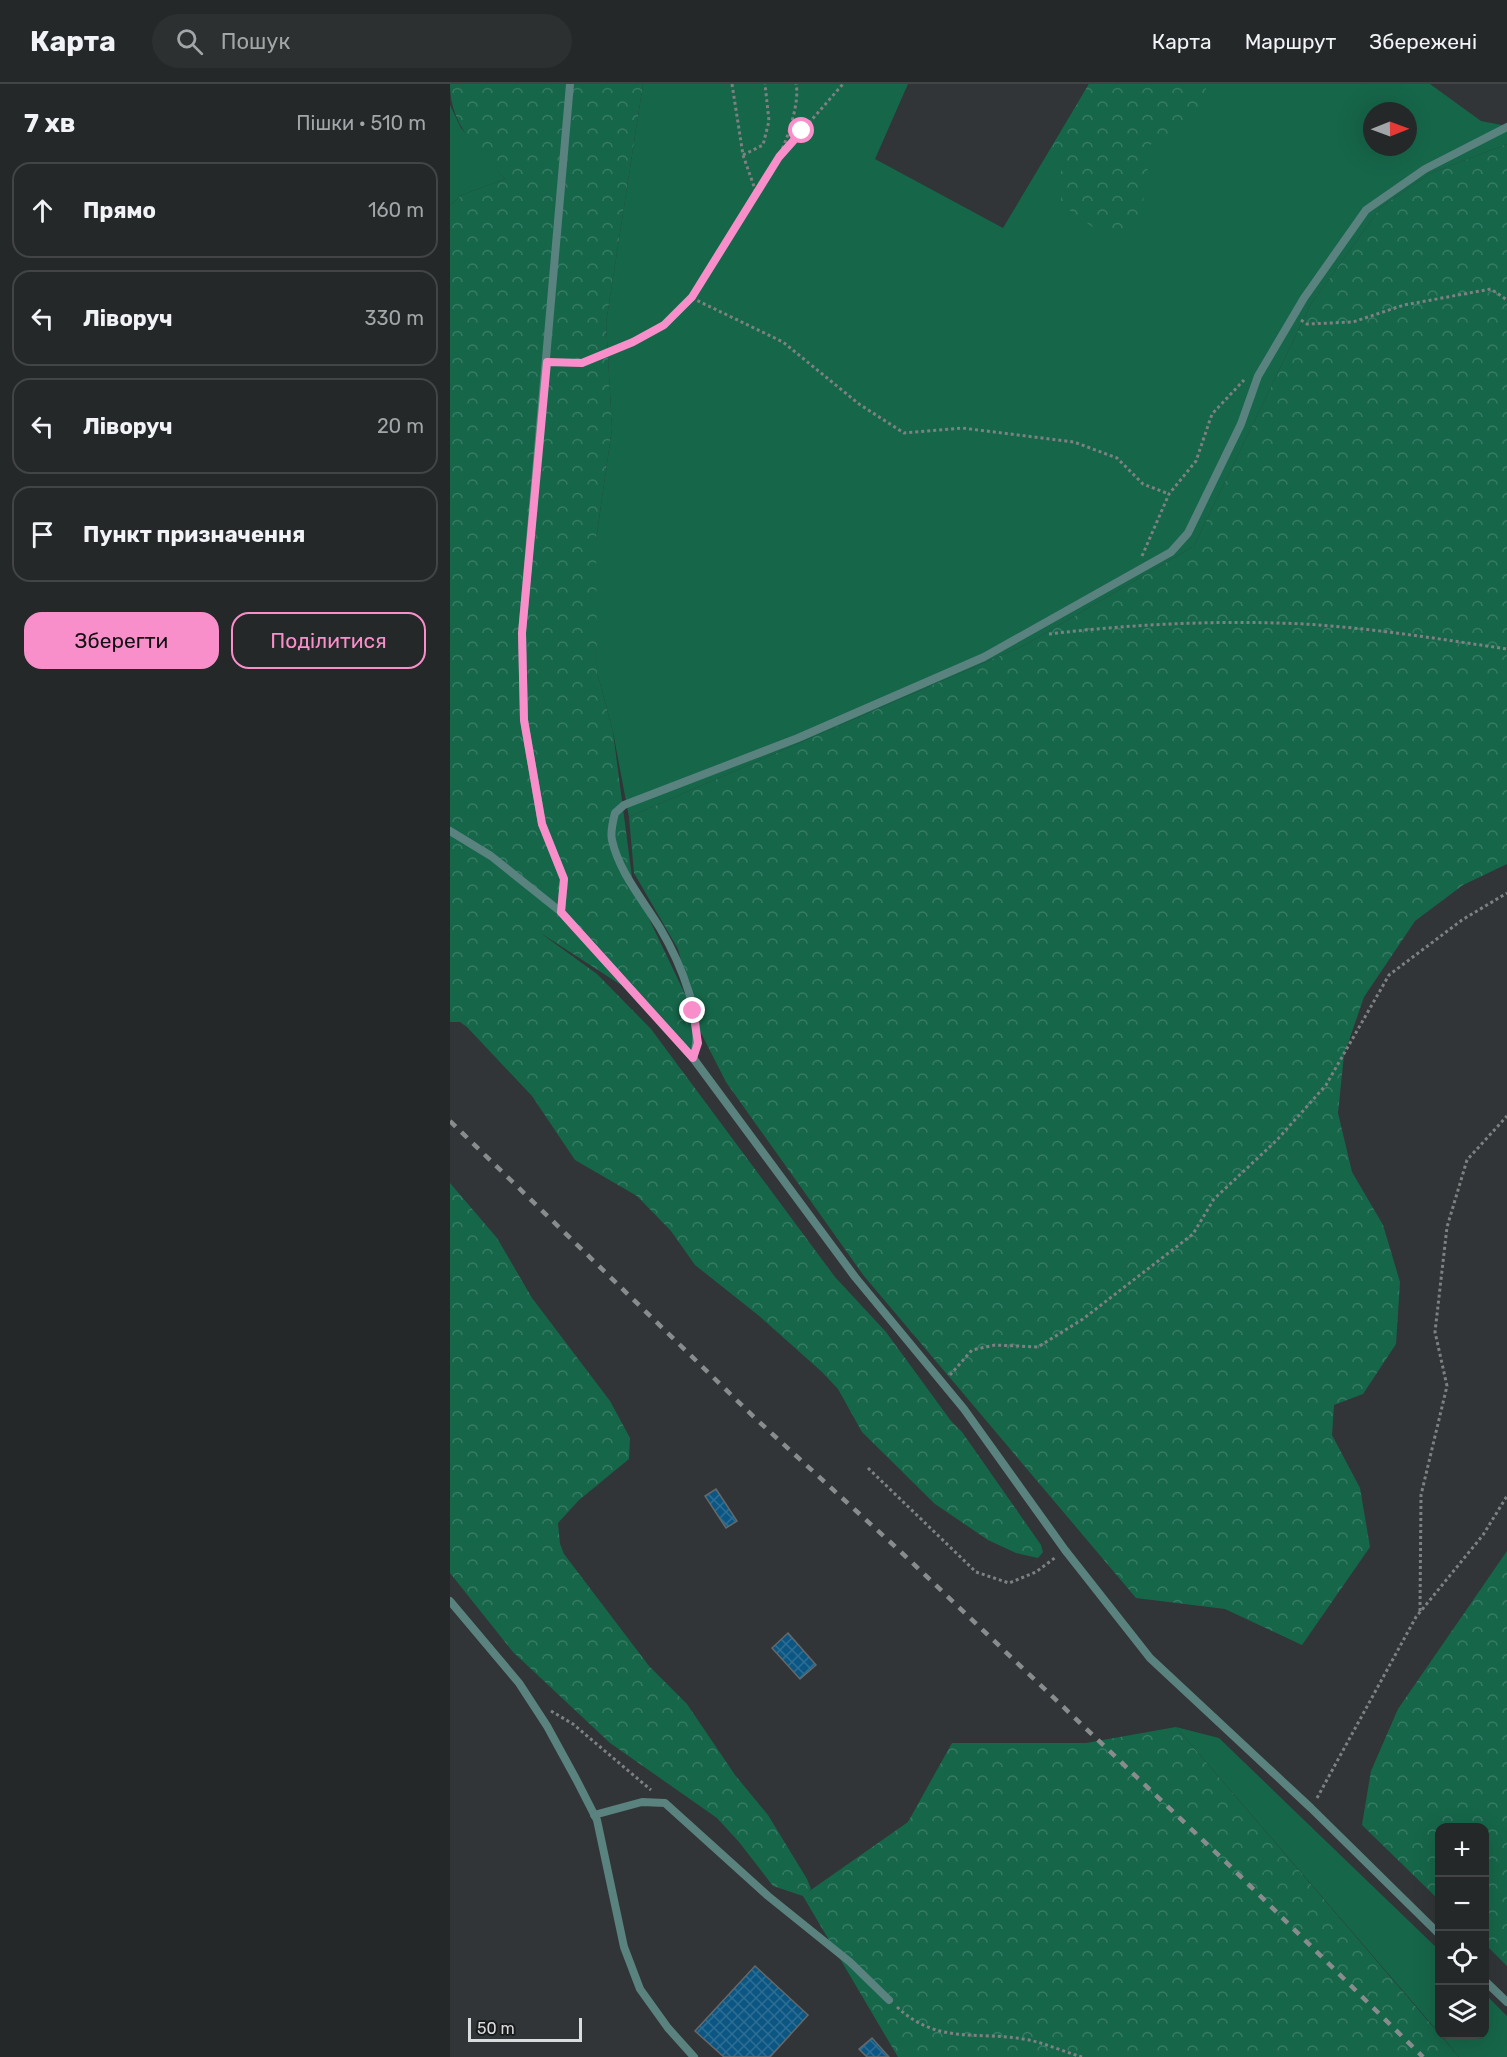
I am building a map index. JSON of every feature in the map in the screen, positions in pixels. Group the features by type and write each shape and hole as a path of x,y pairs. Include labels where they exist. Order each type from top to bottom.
{"lane":[{"path":"561,912 564,879 542,824 524,720 522,633 570,84"},
{"path":"693,1058 698,1043 691,997 662,931 617,860 611,837 615,813 624,805 798,738 984,657 1171,552 1188,533 1241,424 1258,376 1293,315 1366,210 1425,169 1507,127"},
{"path":"450,831 491,856 561,912 693,1058 855,1277 943,1384 1065,1550 1149,1658 1311,1808 1436,1931"},
{"path":"450,1601 519,1683 547,1726 594,1815 624,1947 640,1989 668,2028 694,2057"},
{"path":"594,1815 642,1802 665,1803 768,1896 849,1962 889,2000"},
{"path":"1489,1984 1507,2002"}],"path":[{"path":"732,84 743,155 758,195"},
{"path":"743,155 763,145 769,121 765,84"},
{"path":"547,362 582,363 633,342 664,325 692,297 716,255 758,195 779,157 788,135 798,92 796,84"},
{"path":"779,157 843,84"},
{"path":"1293,315 1307,324 1353,322 1404,305 1491,289 1507,300"},
{"path":"692,297 783,342 859,404 904,433 962,428 1074,442 1117,458 1143,484 1169,494"},
{"path":"1137,571 1148,537 1169,494 1196,461 1212,414 1244,380"},
{"path":"1041,635 1117,626 1186,623 1304,624 1419,636 1507,649"},
{"path":"943,1384 972,1350 995,1346 1038,1347 1083,1319 1193,1234 1214,1199 1277,1140 1326,1084 1389,975 1462,920 1507,893"},
{"path":"1420,1611 1421,1495 1447,1386 1435,1332 1447,1227 1467,1160 1507,1116"},
{"path":"868,1468 976,1572 1008,1583 1036,1572 1065,1550"},
{"path":"1311,1808 1420,1611 1483,1535 1507,1496"},
{"path":"546,1708 601,1747 665,1803"},
{"path":"889,2000 909,2019 937,2032 1028,2040 1082,2057"}],"green space":[{"path":"450,84 643,84 606,323 612,428 596,540 597,672 613,732 633,885 693,1011 693,1058 635,994 539,932 597,974 651,1029 835,1277 886,1332 951,1421 962,1432 1041,1545 1043,1552 1038,1558 1016,1553 988,1540 935,1504 862,1432 838,1389 822,1372 758,1315 695,1265 671,1231 637,1196 575,1160 532,1096 467,1027 460,1022 450,1022 450,205 462,195 505,179 460,125 451,99"},
{"path":"643,84 908,84 875,159 1003,228 1089,84 1430,84 1481,121 1507,126 1507,144 1429,174 1381,207 1311,304 1194,546 1025,645 629,817 613,732 597,672 596,540 612,428 606,323"},
{"path":"1089,84 1207,84 1204,97 1195,115 1172,134 1151,144 1141,217 1109,239 1061,204 1061,157 1052,147"},
{"path":"450,105 461,128 505,179 462,195 450,205"},
{"path":"1507,144 1507,864 1463,885 1415,921 1364,997 1344,1055 1338,1113 1352,1172 1383,1225 1400,1282 1396,1344 1363,1394 1334,1405 1332,1435 1360,1488 1370,1547 1302,1645 1225,1609 1136,1598 864,1276 726,1082 700,1031 678,949 634,873 629,817 1025,645 1194,546 1311,304 1381,207 1429,174"},
{"path":"450,1183 497,1238 532,1298 610,1401 630,1438 629,1459 579,1500 558,1523 560,1544 564,1554 649,1666 687,1704 735,1775 768,1815 807,1879 811,1889 808,1892 908,1822 952,1743 1086,1743 1176,1727 1435,2029 1435,2039 1444,2039 1459,2057 898,2057 803,1896 773,1886 717,1818 610,1743 513,1652 450,1573"},
{"path":"1507,1551 1507,1966 1489,1948 1489,1823 1435,1823 1435,1896 1362,1825 1371,1771 1398,1709"},
{"path":"1176,1727 1219,1738 1435,1946 1435,2028"},
{"path":"1489,1998 1507,2016 1507,2057 1459,2057 1444,2039 1489,2039"}],"building":[{"path":"716,1489 737,1521 726,1528 705,1496"},
{"path":"788,1633 816,1665 800,1679 772,1648"},
{"path":"755,1966 808,2015 770,2057 724,2057 695,2031"},
{"path":"872,2038 889,2057 867,2057 859,2049"}],"railway":[{"path":"450,1121 756,1419 901,1552 1231,1867 1423,2057"}],"route":[{"path":"693,1011 698,1043 693,1058 561,912 564,879 542,824 524,720 522,633 547,362 582,363 633,342 664,325 692,297 716,255 753,204 779,157 802,131"}]}
